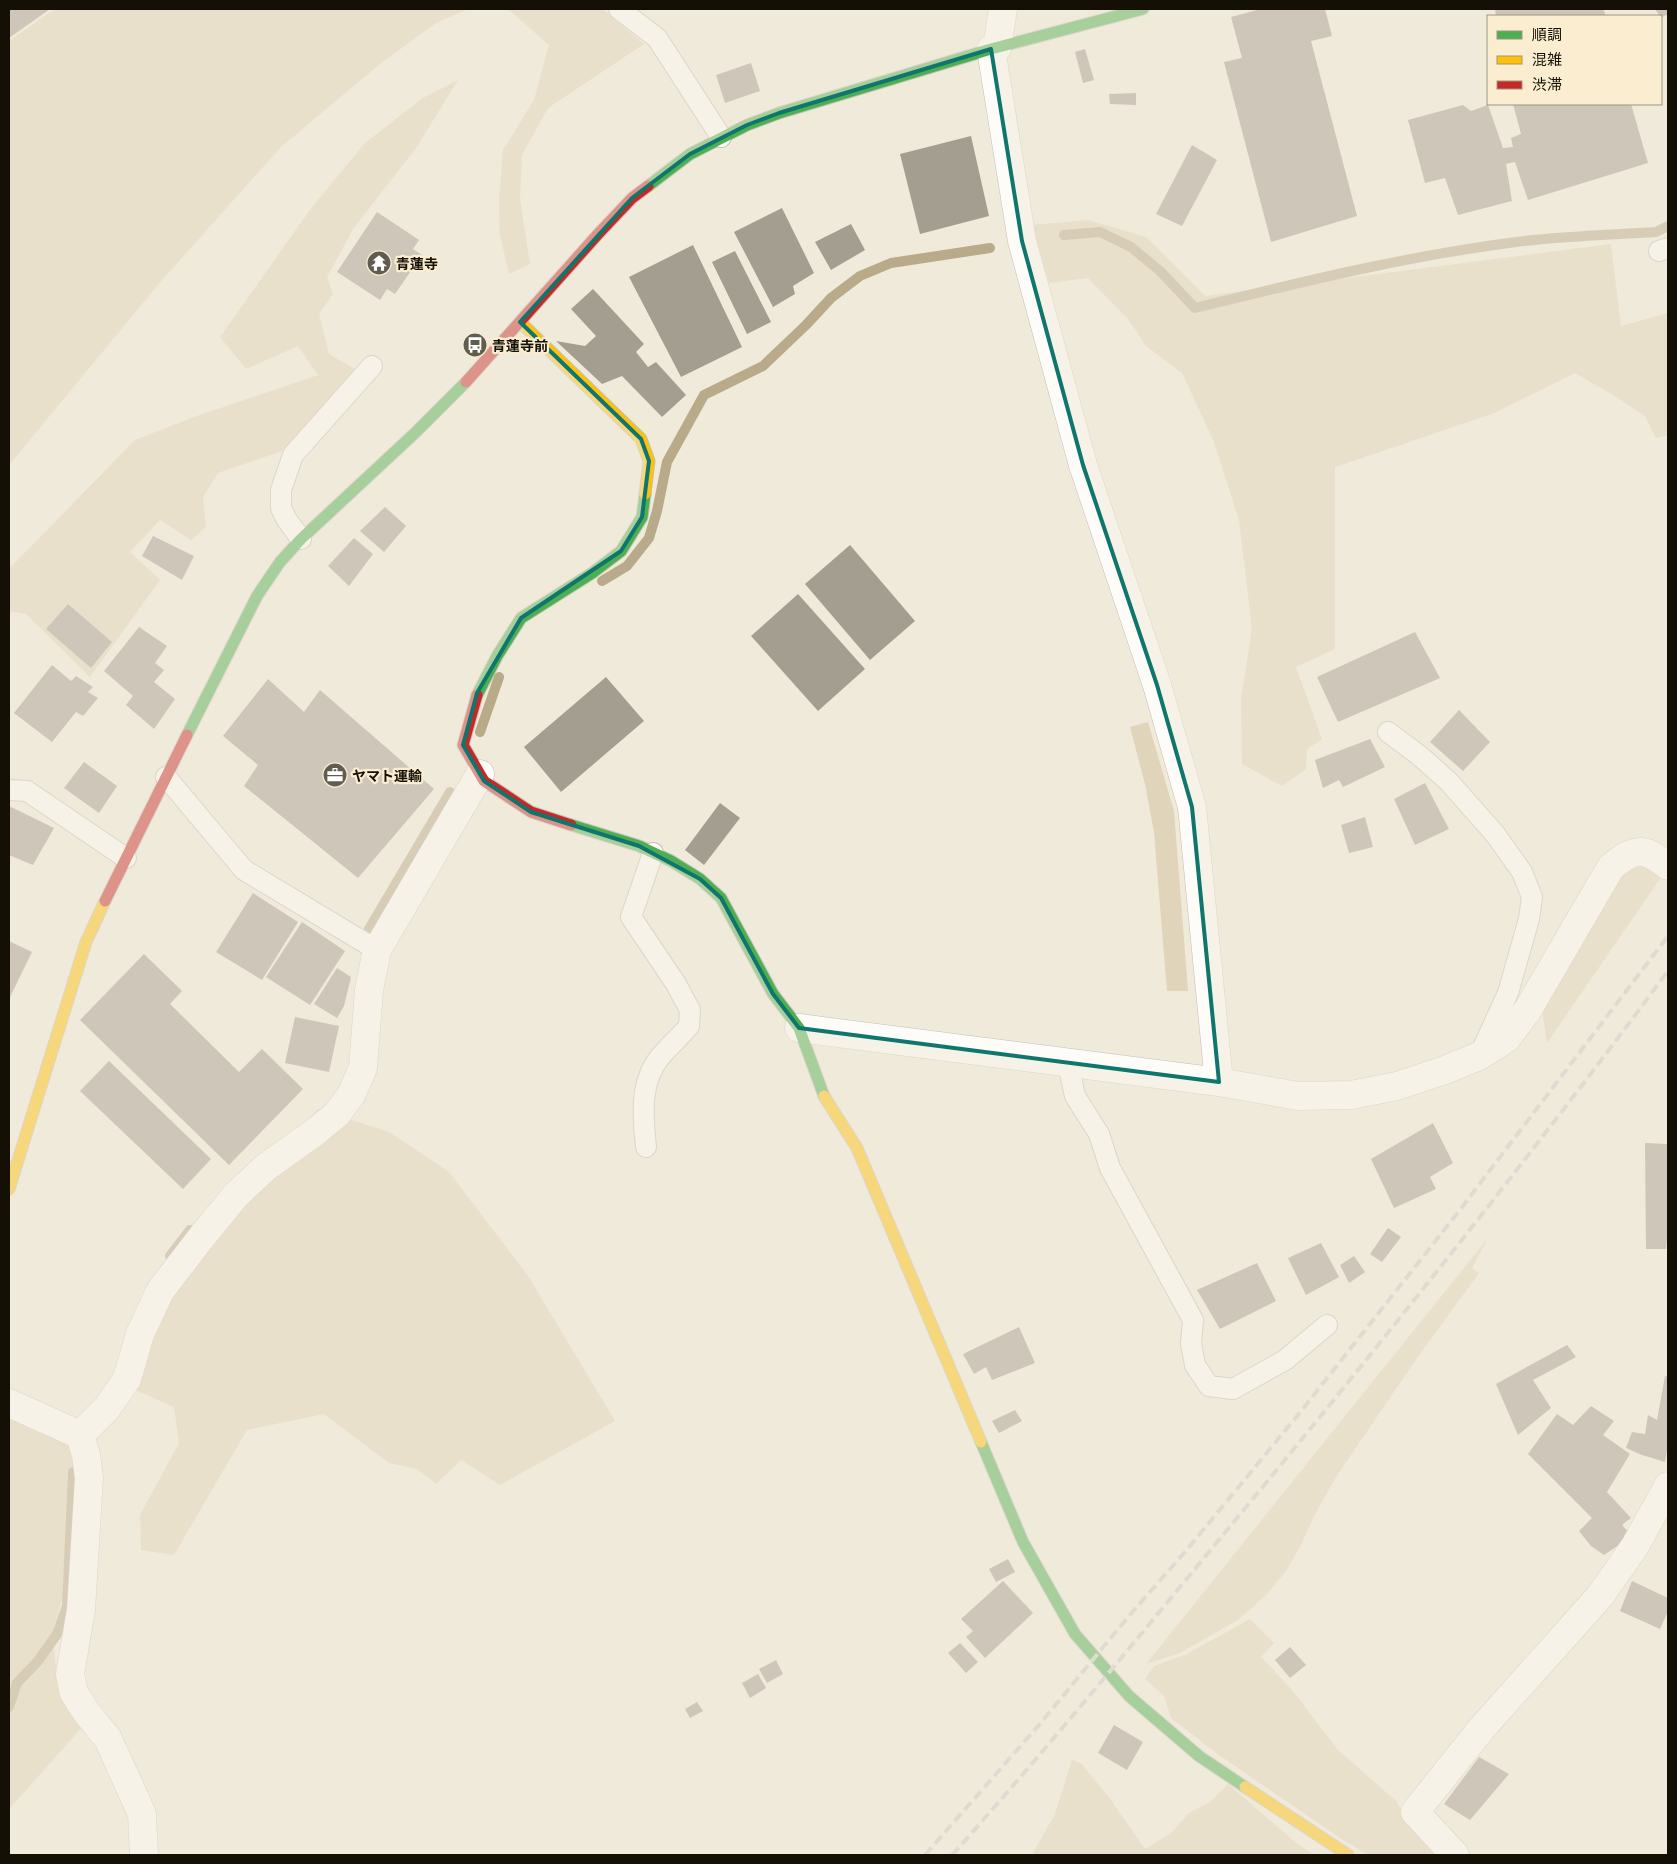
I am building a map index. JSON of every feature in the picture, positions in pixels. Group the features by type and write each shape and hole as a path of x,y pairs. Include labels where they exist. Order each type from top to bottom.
{"street":[{"path":"1003,9 994,49 1022,241 1083,465 1157,685 1192,807 1219,1082"},
{"path":"9,1189 86,942 257,596 280,562 301,539 416,432 469,379 632,198 690,154 747,125 779,114 994,49 1143,9"},
{"path":"520,322 641,439 649,460 642,517 621,551 592,573 521,618 477,692 463,745 484,781 531,812 639,846 671,861 700,879 721,898 773,994 799,1028 826,1100 857,1148 1023,1542 1075,1634 1129,1696 1199,1756 1348,1855"},
{"path":"80,1435 107,1408 127,1379 140,1334 160,1291 204,1234 236,1195 266,1167 316,1132 337,1114 351,1095 363,1068 370,990 377,950 480,774"},
{"path":"799,1028 1219,1082 1298,1096 1351,1095 1397,1086 1445,1070 1479,1056 1506,1039 1527,1011 1611,867 1635,851 1660,860"},
{"path":"9,1403 80,1435 86,1455 89,1478 81,1610 70,1674 74,1693 87,1713 108,1738 142,1814 144,1855"},
{"path":"1455,1855 1415,1812 1482,1728 1600,1596 1635,1546 1668,1486"}],"lane":[{"path":"620,9 658,38 721,137"},
{"path":"301,539 286,520 281,508 281,490 293,455 372,366"},
{"path":"1388,732 1420,756 1449,782 1495,834 1522,872 1532,897 1529,919 1508,993 1479,1056"},
{"path":"166,777 244,870 377,950"},
{"path":"9,790 26,791 126,858"},
{"path":"646,1147 643,1112 647,1080 659,1058 689,1026 690,1010 676,984 631,917 653,853"},
{"path":"1068,1063 1075,1096 1099,1134 1110,1168 1193,1320 1191,1343 1195,1366 1209,1386 1232,1389 1286,1360 1327,1325"}],"highlighted area":[{"path":"991,49 1022,241 1083,465 1157,685 1192,807 1219,1082 799,1028 773,994 721,898 700,879 639,846 531,812 484,781 463,745 477,693 521,618 621,551 642,517 649,461 641,439 520,322 632,198 690,154 747,125 779,113"}],"shaded area":[{"path":"55,9 468,9 436,23 380,64 281,147 162,280 9,465 9,41"},
{"path":"508,9 602,9 644,44 548,108 522,155 520,199 530,264 509,274 500,235 499,201 503,150 534,100 549,45"},
{"path":"458,80 416,148 353,229 327,277 333,294 319,314 329,354 360,372 282,451 218,473 203,497 206,527 191,540 160,520 130,552 160,580 90,677 26,614 9,611 9,569 135,440 194,417 318,375 298,346 246,369 220,337 312,207 365,143 423,98"},
{"path":"1088,220 1146,237 1205,296 1611,244 1621,326 1668,313 1668,435 1656,438 1645,416 1575,373 1492,414 1335,467 1335,649 1296,667 1322,739 1307,749 1306,769 1282,786 1242,764 1241,699 1252,629 1239,520 1214,442 1182,373 1146,346 1128,319 1088,278 1049,283 1031,225"},
{"path":"1148,722 1174,811 1188,991 1167,991 1154,832 1145,784 1130,727"},
{"path":"1649,857 1666,870 1547,1043 1541,1002 1623,868"},
{"path":"318,1109 389,1132 449,1172 528,1276 615,1421 500,1485 461,1460 436,1484 417,1469 389,1463 324,1414 247,1430 174,1555 141,1550 140,1515 179,1443 174,1407 131,1388 143,1337 240,1202"},
{"path":"1488,1238 1472,1268 1479,1273 1417,1358 1336,1477 1286,1571 1266,1595 1238,1620 1180,1653 1146,1664"},
{"path":"9,1416 75,1443 76,1464 68,1470 63,1596 52,1634 59,1694 85,1724 9,1809"},
{"path":"1250,1619 1274,1643 1261,1657 1292,1690 1338,1750 1396,1801 1418,1834 1442,1855 1368,1855 1219,1755 1171,1718 1164,1696 1145,1679 1154,1666 1187,1654"},
{"path":"1072,1760 1082,1764 1110,1799 1145,1849 1171,1833 1189,1813 1210,1802 1228,1784 1295,1842 1314,1855 1032,1855 1055,1814"}],"building":[{"path":"9,9 50,9 9,38"},
{"path":"1261,9 1325,9 1332,36 1311,41 1357,216 1271,242 1224,62 1242,58 1231,17"},
{"path":"1495,9 1603,9 1606,15 1496,15"},
{"path":"1655,9 1668,9 1668,14 1662,17 1662,15 1659,15"},
{"path":"1085,49 1094,80 1083,83 1075,52"},
{"path":"751,63 760,91 725,103 716,75"},
{"path":"1136,93 1136,105 1110,104 1109,94"},
{"path":"1463,105 1471,111 1488,105 1503,148 1513,147 1511,138 1521,134 1513,105 1631,105 1648,163 1528,200 1515,162 1506,164 1512,201 1458,215 1445,178 1425,183 1408,120"},
{"path":"971,136 989,216 920,234 900,154"},
{"path":"1192,145 1217,160 1182,226 1156,214"},
{"path":"782,208 814,273 793,286 795,294 773,307 734,232"},
{"name":"青蓮寺","path":"377,212 419,240 413,249 422,255 395,294 387,289 380,300 337,272"},
{"path":"851,224 865,250 831,270 815,242"},
{"path":"693,245 742,347 681,377 629,277"},
{"path":"735,251 771,322 747,334 712,262"},
{"path":"593,289 644,344 636,352 648,367 656,362 686,395 662,417 622,376 602,384 556,341 585,346 596,336 571,309"},
{"path":"385,507 406,526 384,552 360,531"},
{"path":"153,536 194,556 182,580 142,556"},
{"path":"354,538 373,554 349,586 328,566"},
{"path":"850,545 915,621 870,660 805,584"},
{"path":"798,594 865,669 818,711 751,636"},
{"path":"68,604 112,642 91,668 46,629"},
{"path":"139,627 167,646 155,663 164,670 154,682 175,699 154,729 126,705 133,696 104,671"},
{"path":"1415,632 1440,678 1338,722 1317,677"},
{"path":"52,665 71,681 76,676 93,687 88,692 98,698 83,716 76,712 52,742 14,713"},
{"path":"606,677 644,721 561,792 524,747"},
{"name":"ヤマト運輸","path":"268,679 304,712 320,690 434,789 358,878 244,786 258,765 223,736"},
{"path":"1459,710 1490,742 1463,771 1430,742"},
{"path":"1370,739 1385,767 1343,787 1339,780 1323,788 1315,760"},
{"path":"84,762 117,786 99,813 64,788"},
{"path":"1425,783 1449,829 1415,845 1394,799"},
{"path":"720,803 740,818 704,865 685,850"},
{"path":"9,806 54,828 33,865 9,855"},
{"path":"1365,817 1373,847 1349,853 1341,825"},
{"path":"253,893 298,922 262,980 216,952"},
{"path":"302,922 345,951 310,1005 266,977"},
{"path":"9,941 32,952 9,999"},
{"path":"144,954 182,991 170,1004 239,1072 262,1049 303,1089 229,1165 80,1020"},
{"path":"337,968 351,977 344,1006 337,1018 314,1004"},
{"path":"295,1017 339,1026 329,1072 285,1063"},
{"path":"109,1061 211,1159 183,1189 80,1091"},
{"path":"1433,1123 1453,1163 1430,1177 1436,1189 1394,1208 1371,1159"},
{"path":"1645,1143 1668,1144 1668,1231 1666,1249 1646,1249"},
{"path":"1388,1228 1401,1237 1382,1262 1370,1254"},
{"path":"1321,1243 1339,1277 1306,1295 1288,1258"},
{"path":"1354,1256 1365,1272 1349,1283 1340,1265"},
{"path":"1257,1263 1276,1301 1220,1329 1197,1290"},
{"path":"1019,1327 1035,1363 992,1380 986,1367 974,1374 963,1354"},
{"path":"1567,1345 1576,1357 1533,1380 1551,1408 1518,1435 1496,1384"},
{"path":"1665,1376 1668,1377 1668,1444 1665,1462 1626,1448 1632,1432 1645,1434 1648,1415 1657,1420"},
{"path":"1591,1406 1614,1421 1603,1435 1630,1454 1607,1492 1631,1518 1622,1525 1632,1536 1604,1555 1591,1546 1579,1531 1592,1518 1528,1454 1557,1414 1573,1425"},
{"path":"1015,1410 1022,1421 999,1433 992,1421"},
{"path":"1008,1559 1015,1572 996,1582 989,1569"},
{"path":"1003,1581 1033,1613 985,1658 966,1637 973,1631 961,1619"},
{"path":"1632,1581 1668,1598 1668,1611 1660,1629 1620,1611"},
{"path":"960,1643 978,1662 966,1673 948,1653"},
{"path":"1290,1647 1306,1665 1290,1678 1275,1660"},
{"path":"776,1660 783,1674 767,1683 759,1669"},
{"path":"758,1674 766,1688 750,1698 742,1683"},
{"path":"697,1702 703,1711 690,1718 685,1709"},
{"path":"1114,1725 1143,1742 1127,1770 1098,1753"},
{"path":"1479,1757 1509,1774 1470,1820 1444,1804"}],"waterway":[{"path":"1064,235 1100,232 1131,247 1160,271 1195,308 1394,262 1533,240 1656,232 1668,226"},
{"path":"602,581 627,566 649,538 657,511 667,462 704,395 763,366 831,298 860,276 891,263 990,248"},
{"path":"480,732 499,677"},
{"path":"369,929 450,792"},
{"path":"170,1256 190,1230"},
{"path":"9,1707 17,1683 38,1661 57,1634 67,1606 73,1472"}],"railway":[{"path":"925,1855 1039,1725 1298,1415 1456,1215 1668,936"},
{"path":"952,1855 1101,1682 1355,1374 1461,1241 1668,971"}],"traffic: fast":[{"path":"648,186 690,154 747,125 779,113 991,49 1143,9"},
{"path":"187,735 257,596 280,562 301,539 416,432 466,382"},
{"path":"477,695 497,656 521,618 592,573 621,551 642,517 645,494"},
{"path":"571,825 639,846 671,861 700,879 721,898 773,994 799,1028 824,1096"},
{"path":"981,1442 1023,1542 1075,1634 1129,1696 1199,1756 1245,1787"}],"traffic: slow":[{"path":"520,322 641,439 649,461 645,494"},
{"path":"9,1189 86,942 105,901"},
{"path":"824,1096 857,1148 981,1442"},
{"path":"1245,1787 1348,1855"}],"traffic: jam":[{"path":"466,382 598,234 632,198 648,186"},
{"path":"477,695 463,745 484,781 531,812 571,825"},
{"path":"105,901 187,735"}],"place":[{"name":"青蓮寺","path":"379,263"},
{"name":"青蓮寺前","path":"475,345"},
{"name":"ヤマト運輸","path":"335,775"}]}
